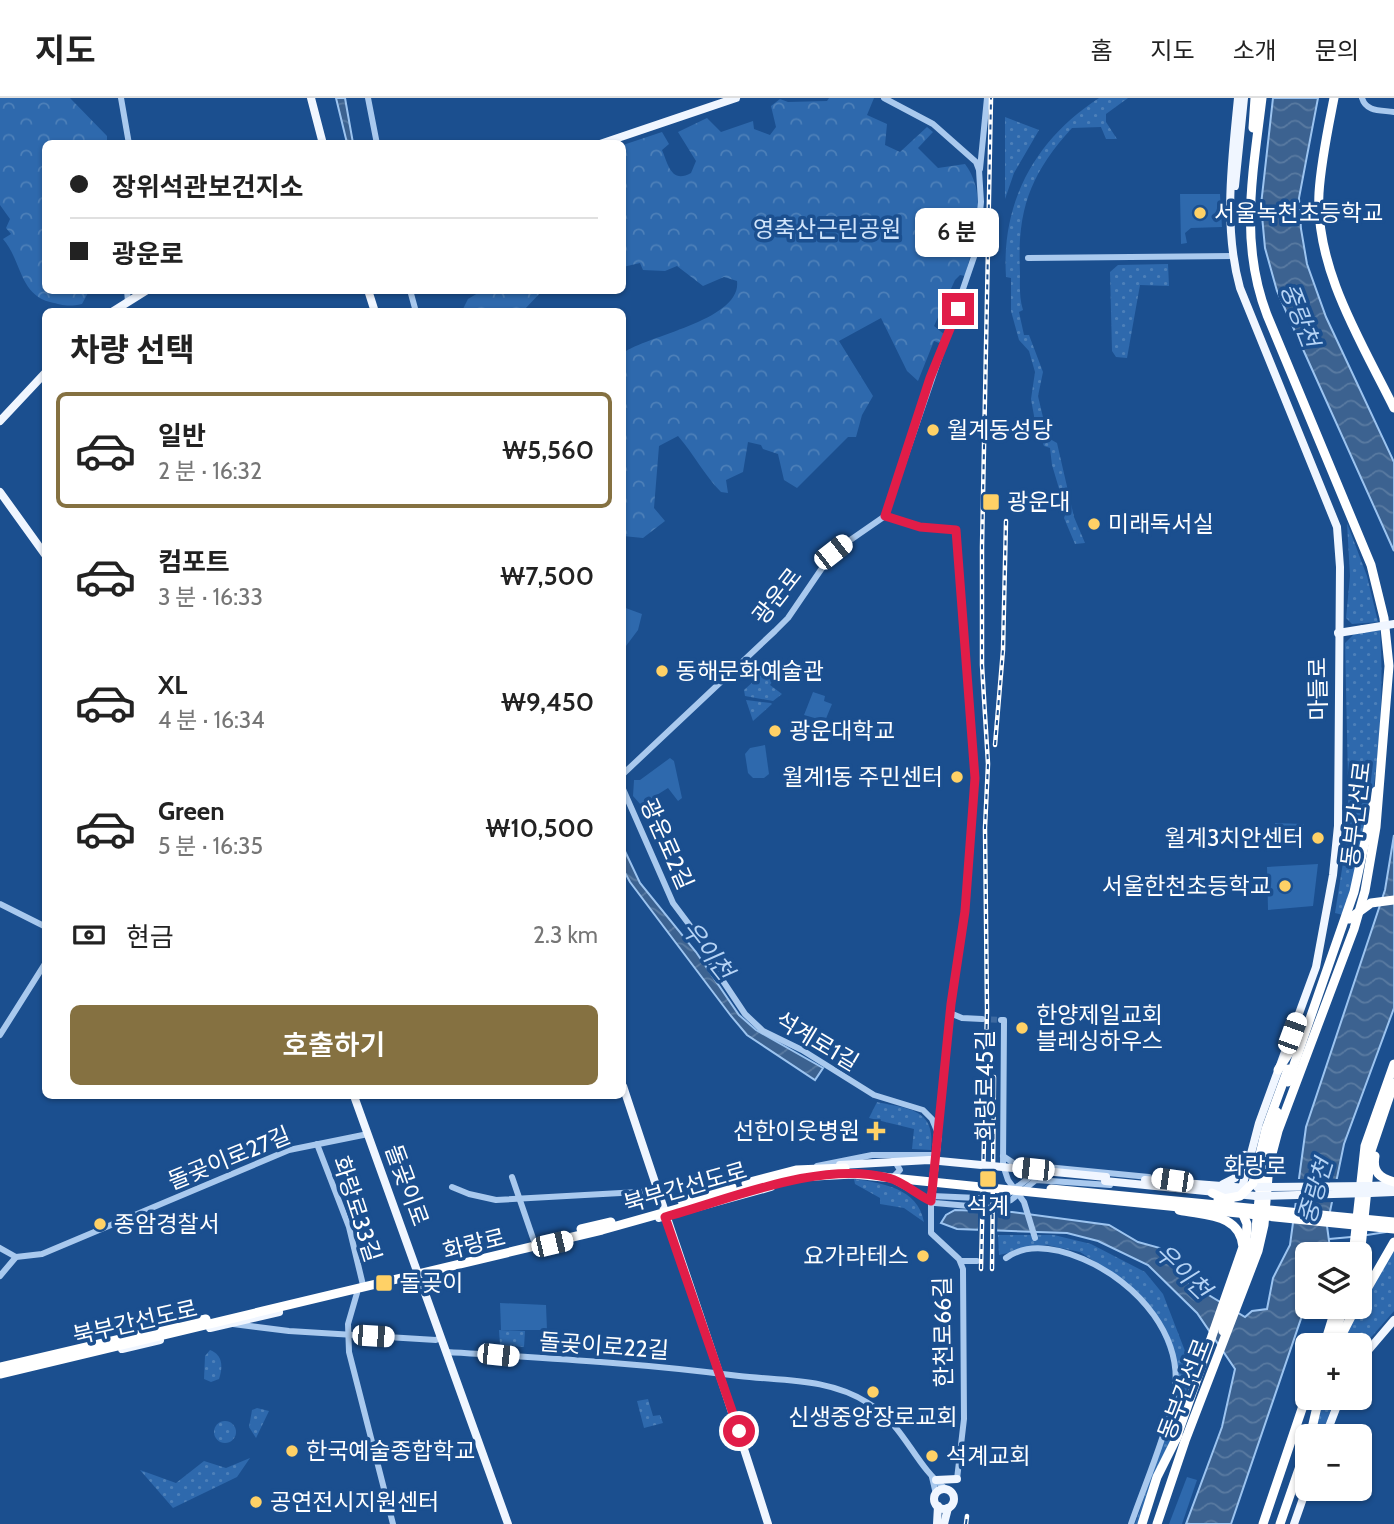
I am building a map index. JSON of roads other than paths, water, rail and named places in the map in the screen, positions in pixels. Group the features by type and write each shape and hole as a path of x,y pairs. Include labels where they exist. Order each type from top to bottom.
{"highway":[{"path":"1252,172 1255,98"},
{"name":"동부간선로","path":"1157,1524 1197,1397 1222,1344 1261,1239 1269,1165 1278,1131 1360,912 1375,842 1389,679 1388,646 1380,595 1362,540 1260,295 1249,235 1252,172 1262,98"},
{"path":"1334,98 1320,184 1320,224 1335,284 1394,408"},
{"path":"1176,1439 1197,1397 1225,1317 1244,1281 1257,1230 1262,1170 1269,1135 1360,871 1381,769"},
{"path":"1340,935 1349,919 1370,903 1394,900"},
{"path":"1155,1202 1223,1200 1238,1197 1247,1190 1256,1177 1265,1133 1322,986"},
{"path":"1278,1070 1305,1026"},
{"path":"1360,1242 1365,1146 1394,1064"},
{"path":"1357,1242 1371,1151 1394,1083"},
{"path":"1394,1099 1381,1134 1374,1165 1381,1177 1394,1183"},
{"name":"북부간선도로","path":"0,1372 446,1263 796,1170 834,1167 1394,1229"},
{"path":"1213,1189 1242,1212"},
{"path":"1241,1192 1242,1212 1247,1230 1244,1281"},
{"path":"1144,1524 1148,1506 1176,1439 1194,1382 1242,1258 1242,1239 1235,1226 1222,1217 1155,1202"},
{"name":"북부간선도로","path":"1155,1202 1394,1223"},
{"path":"1372,1281 1394,1242"},
{"path":"1222,1344 1225,1317"},
{"path":"1330,1333 1336,1319"},
{"path":"1335,1333 1336,1319"},
{"path":"1263,1524 1302,1410"},
{"path":"1280,1524 1295,1481"}],"main road":[{"path":"311,98 322,140"},
{"path":"612,140 736,98"},
{"path":"1230,175 1228,150 1233,98"},
{"name":"마들로","path":"1233,196 1230,175 1238,98"},
{"name":"마들로","path":"1241,1192 1253,1139 1316,967 1332,875 1338,826 1340,567 1337,527 1240,288 1233,256 1233,196 1244,98"},
{"path":"118,308 141,294"},
{"path":"0,421 42,376"},
{"path":"0,492 42,550"},
{"path":"1338,633 1394,624"},
{"path":"626,1095 663,1213 733,1411 768,1524"},
{"name":"돌곶이로","path":"355,1099 508,1524"},
{"name":"한천로66길","path":"932,1198 938,1133"},
{"path":"1213,1189 1234,1179 1253,1139"},
{"name":"화랑로","path":"0,1372 357,1293 403,1278 646,1218 789,1177 840,1167 929,1160 1166,1188 1241,1192 1370,1189 1394,1192"},
{"name":"화랑로","path":"1105,1179 1199,1184 1213,1189"},
{"name":"화랑로","path":"1370,1189 1394,1183"},
{"name":"화랑로","path":"419,1274 646,1218"},
{"name":"화랑로","path":"227,1322 363,1284 403,1278"},
{"path":"1372,1346 1394,1320"},
{"path":"936,1480 957,1479"},
{"path":"944,1524 943,1507 936,1494 948,1491 957,1479"},
{"path":"937,1524 943,1507 954,1501 948,1491"},
{"path":"1294,1524 1302,1501"}],"street":[{"path":"121,98 128,140"},
{"path":"368,98 376,140"},
{"path":"884,98 933,124 976,162 979,170"},
{"path":"938,1133 950,1013 965,911 975,778 956,530 920,527 885,516 976,251 980,222 979,170 987,98"},
{"path":"1362,98 1366,106 1373,110 1394,112"},
{"path":"1028,258 1233,256"},
{"path":"127,294 128,302"},
{"name":"광운로","path":"626,771 788,618 833,552 885,516"},
{"name":"광운로2길","path":"626,796 673,903 706,947"},
{"path":"0,904 42,925"},
{"name":"석계로1길","path":"706,947 709,960 745,1014 763,1031 802,1050 874,1095 923,1110 932,1119 938,1133"},
{"path":"0,1035 42,968"},
{"name":"화랑로45길","path":"950,1013 962,1018 982,1019"},
{"name":"화랑로45길","path":"1001,1020 1004,1020 1003,1156 1008,1180 1024,1205 1035,1238"},
{"name":"돌곶이로27길","path":"16,1257 42,1255 289,1150 368,1134"},
{"name":"화랑로33길","path":"317,1144 349,1227 363,1284"},
{"path":"888,1154 900,1170 899,1174 889,1178"},
{"name":"화랑로","path":"789,1177 846,1159 888,1154 936,1155"},
{"path":"1003,1156 1015,1164 1045,1167"},
{"name":"화랑로","path":"1017,1192 1045,1167 1199,1184"},
{"path":"1054,1180 1050,1174 1056,1167"},
{"name":"화랑로","path":"789,1177 849,1175 889,1178 932,1198 992,1208 1036,1180 1166,1188"},
{"path":"512,1177 535,1244"},
{"path":"452,1187 482,1198 657,1191"},
{"name":"한천로66길","path":"932,1198 930,1233 961,1261 964,1419 957,1479"},
{"path":"0,1248 16,1257 0,1276"},
{"path":"1006,1258 1018,1251 1039,1248 1078,1257 1107,1269 1156,1316 1166,1335 1175,1373 1173,1401 1131,1524"},
{"path":"961,1261 977,1261"},
{"path":"357,1293 347,1334 349,1352 393,1524"},
{"path":"227,1322 347,1334 436,1340 441,1337"},
{"name":"돌곶이로22길","path":"447,1352 718,1371 825,1385 861,1399 897,1426 929,1472"},
{"path":"929,1472 948,1491"},
{"path":"929,1472 936,1494"}],"water":[{"path":"336,98 345,98 352,140 346,140"},
{"name":"중랑천","path":"1273,98 1318,98 1299,198 1301,229 1307,264 1326,317 1394,462 1394,551 1277,291 1265,248 1261,205"},
{"name":"중랑천","path":"1394,835 1394,1008 1344,1144 1327,1226 1329,1242 1295,1242 1295,1319 1301,1319 1231,1524 1186,1524 1222,1427 1235,1369 1197,1313 1148,1265 1098,1241 1067,1233 957,1229 941,1223 946,1215 955,1210 1012,1212 1109,1225 1138,1242 1160,1248 1184,1280 1245,1317 1252,1311 1267,1309 1273,1278 1290,1245 1306,1127 1385,890"},
{"path":"626,853 640,883 696,952 739,1015 756,1030 823,1068 815,1080 747,1035 626,875"}],"waterway":[{"path":"1367,1235 1386,1232"},
{"path":"1329,1239 1351,1237"}],"tunnel":[{"path":"982,1019 1001,1020"}],"railway":[{"path":"981,1269 987,1010 985,828 988,764 982,665 982,547 991,98"},
{"path":"995,745 1003,650 1006,521"},
{"path":"992,1269 994,1077"},
{"path":"966,1524 967,1516"}],"place":[{"name":"서울녹천초등학교","path":"1200,213"},
{"name":"월계동성당","path":"933,430"},
{"name":"광운대","path":"991,502"},
{"name":"미래독서실","path":"1094,524"},
{"name":"동해문화예술관","path":"662,671"},
{"name":"광운대학교","path":"775,731"},
{"name":"월계1동 주민센터","path":"957,777"},
{"name":"월계3치안센터","path":"1318,838"},
{"name":"서울한천초등학교","path":"1285,886"},
{"name":"한양제일교회 블레싱하우스","path":"1022,1028"},
{"name":"선한이웃병원","path":"876,1131"},
{"name":"석계","path":"988,1179"},
{"name":"종암경찰서","path":"100,1224"},
{"name":"요가라테스","path":"923,1256"},
{"name":"돌곶이","path":"384,1283"},
{"name":"신생중앙장로교회","path":"873,1392"},
{"name":"한국예술종합학교","path":"292,1451"},
{"name":"석계교회","path":"932,1456"},
{"name":"공연전시지원센터","path":"256,1502"}],"park label":[{"name":"영축산근린공원","path":"827,229"}],"water label":[{"name":"우이천","path":"708,950"},
{"name":"우이천","path":"1183,1271"}]}
